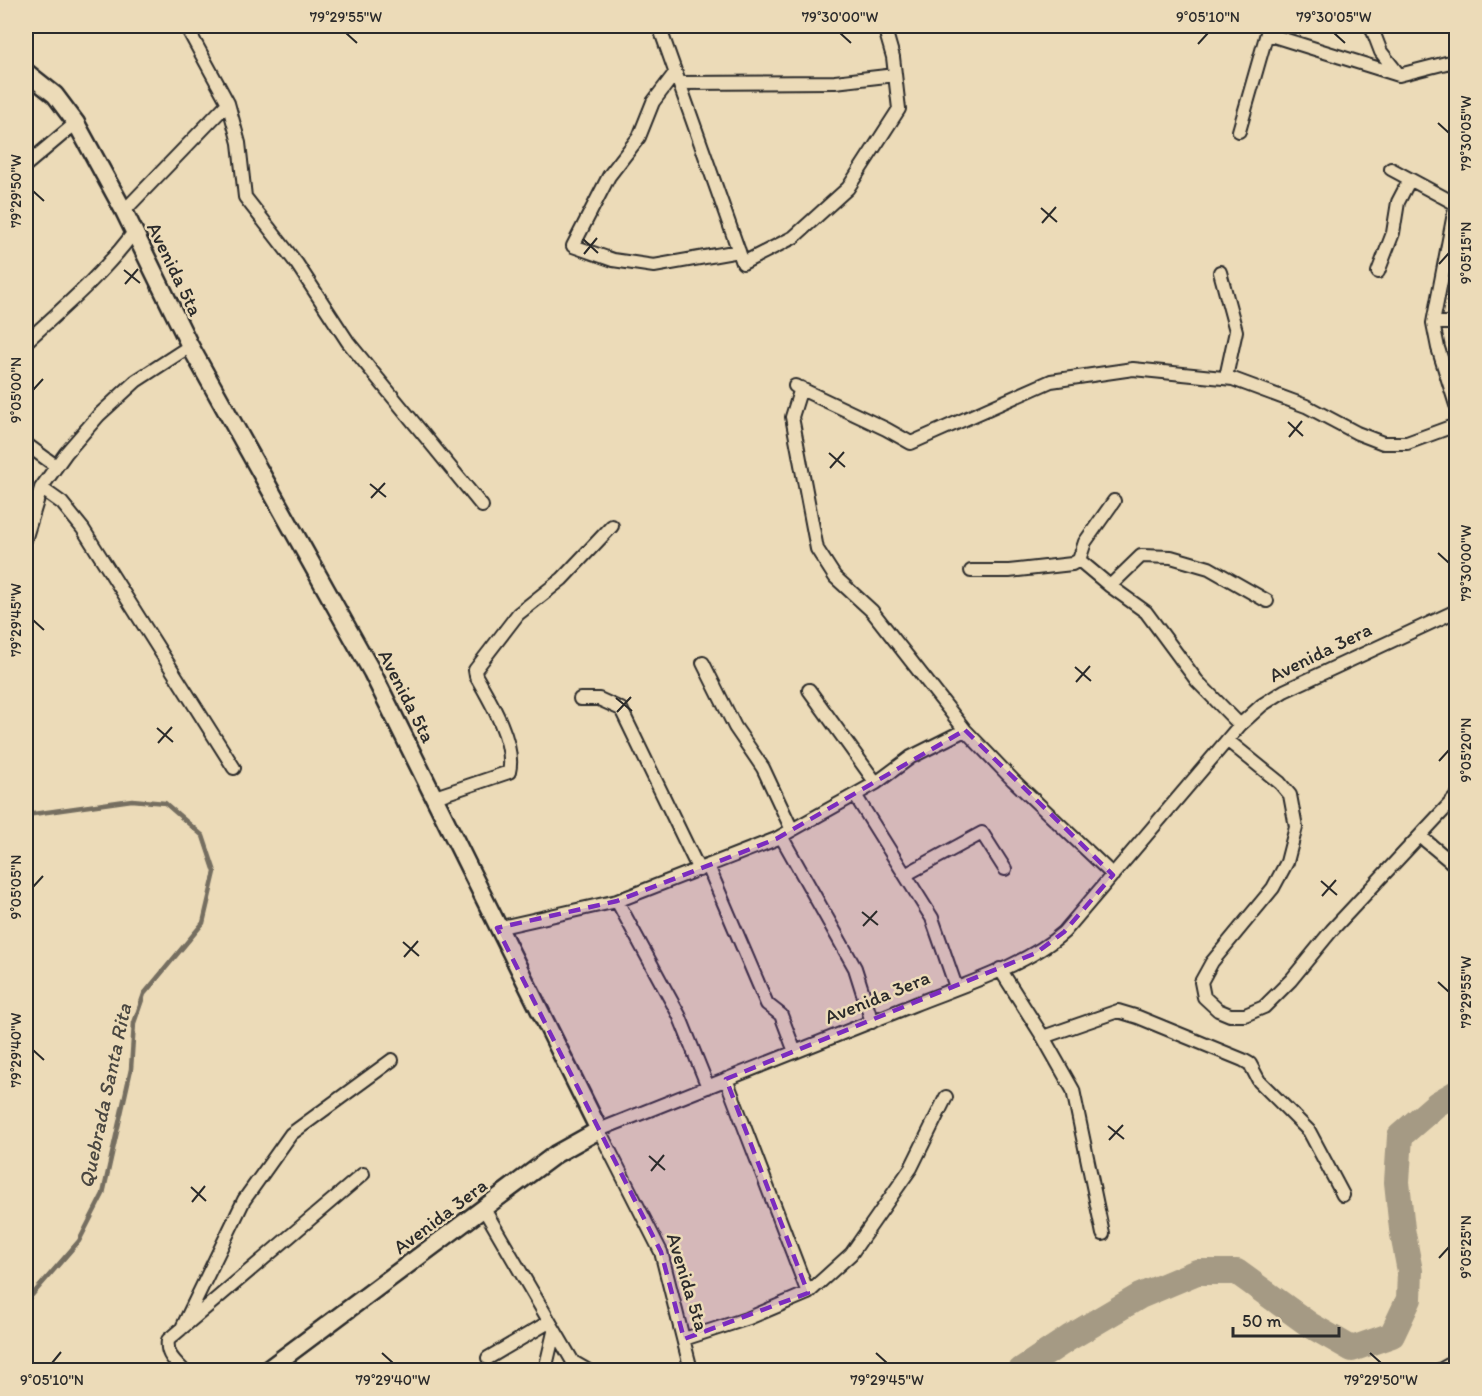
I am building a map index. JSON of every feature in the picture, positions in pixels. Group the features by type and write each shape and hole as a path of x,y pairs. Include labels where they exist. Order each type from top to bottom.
{"street":[{"path":"186,26 228,103 240,143 245,198 297,264 348,342 482,506"},
{"path":"659,26 742,263 794,237 848,188 899,109 893,57 884,26"},
{"path":"1371,26 1381,52 1399,75"},
{"path":"1239,131 1268,30 1399,75 1450,63 1456,66"},
{"name":"Avenida 5ta","path":"26,72 55,95 75,123 124,211 190,346 372,672 497,928 661,1252 684,1338 688,1369"},
{"path":"739,251 654,266 613,260 573,246 609,176 639,137 653,102 677,78 835,81 895,75"},
{"path":"124,211 228,103"},
{"path":"26,165 75,123"},
{"path":"1391,169 1456,203 1433,323 1438,348 1456,405"},
{"path":"1378,272 1393,233 1398,202 1410,179"},
{"path":"26,342 96,278 134,232"},
{"path":"1220,272 1236,331 1226,377"},
{"path":"1433,323 1456,323"},
{"path":"26,537 41,488 56,466 99,415 136,381 190,346"},
{"path":"1113,875 1013,780 965,730 872,611 835,577 817,549 792,417 798,387 911,443 1051,381 1133,369 1226,377 1306,406 1357,433 1383,443 1407,443 1456,424"},
{"path":"26,444 56,466"},
{"path":"41,488 62,503 83,529 234,768"},
{"path":"971,571 1009,571 1072,564 1079,560 1085,543 1114,501"},
{"path":"435,797 509,772 511,763 499,716 476,676 475,670 518,614 562,579 612,526"},
{"path":"1110,586 1141,556 1171,557 1209,568 1266,601"},
{"path":"1079,560 1146,612 1197,681 1240,725"},
{"name":"Avenida 3era","path":"267,1371 556,1154 599,1130 872,1022 1000,969 1052,943 1064,932 1240,725 1262,705 1284,691 1456,611"},
{"path":"703,663 735,727 767,775 786,833 855,968 872,1022"},
{"path":"809,690 876,783"},
{"path":"580,699 599,699 621,709 704,868 767,1004 780,1015 795,1052"},
{"path":"497,928 617,901 704,868 786,833 876,783 911,757 965,730"},
{"path":"1227,740 1280,783 1290,795 1296,826 1287,862 1273,888 1212,962 1201,982 1204,997 1218,1010 1230,1015 1245,1015 1264,1007 1456,797"},
{"path":"855,795 932,918 956,987"},
{"path":"905,875 982,833 1005,869"},
{"path":"1420,836 1456,867"},
{"path":"617,901 679,1016 708,1087"},
{"path":"1000,969 1073,1090 1103,1234"},
{"path":"1043,1037 1118,1011 1243,1060 1250,1064 1259,1081 1309,1131 1343,1195"},
{"path":"182,1328 244,1200 291,1134 392,1060"},
{"path":"726,1079 808,1293"},
{"path":"684,1338 750,1318 808,1293 851,1254 912,1168 946,1097"},
{"path":"183,1371 169,1355 168,1340 363,1174"},
{"path":"484,1209 573,1362 587,1371"},
{"path":"488,1358 552,1327"},
{"path":"545,1371 552,1327"},
{"path":"1440,1371 1456,1361"}],"highlighted area":[{"path":"965,730 1113,875 1064,932 1036,953 726,1079 808,1293 684,1339 661,1252 497,928 617,901 776,839"}],"waterway":[{"name":"Quebrada Santa Rita","path":"26,815 132,800 165,803 203,836 215,872 203,923 144,994 134,1023 131,1069 103,1194 79,1241 26,1302"},
{"path":"1021,1370 1069,1338 1140,1296 1197,1272 1237,1272 1310,1325 1352,1349 1392,1335 1409,1299 1410,1271 1402,1229 1397,1182 1400,1136 1437,1104 1456,1093"}]}
